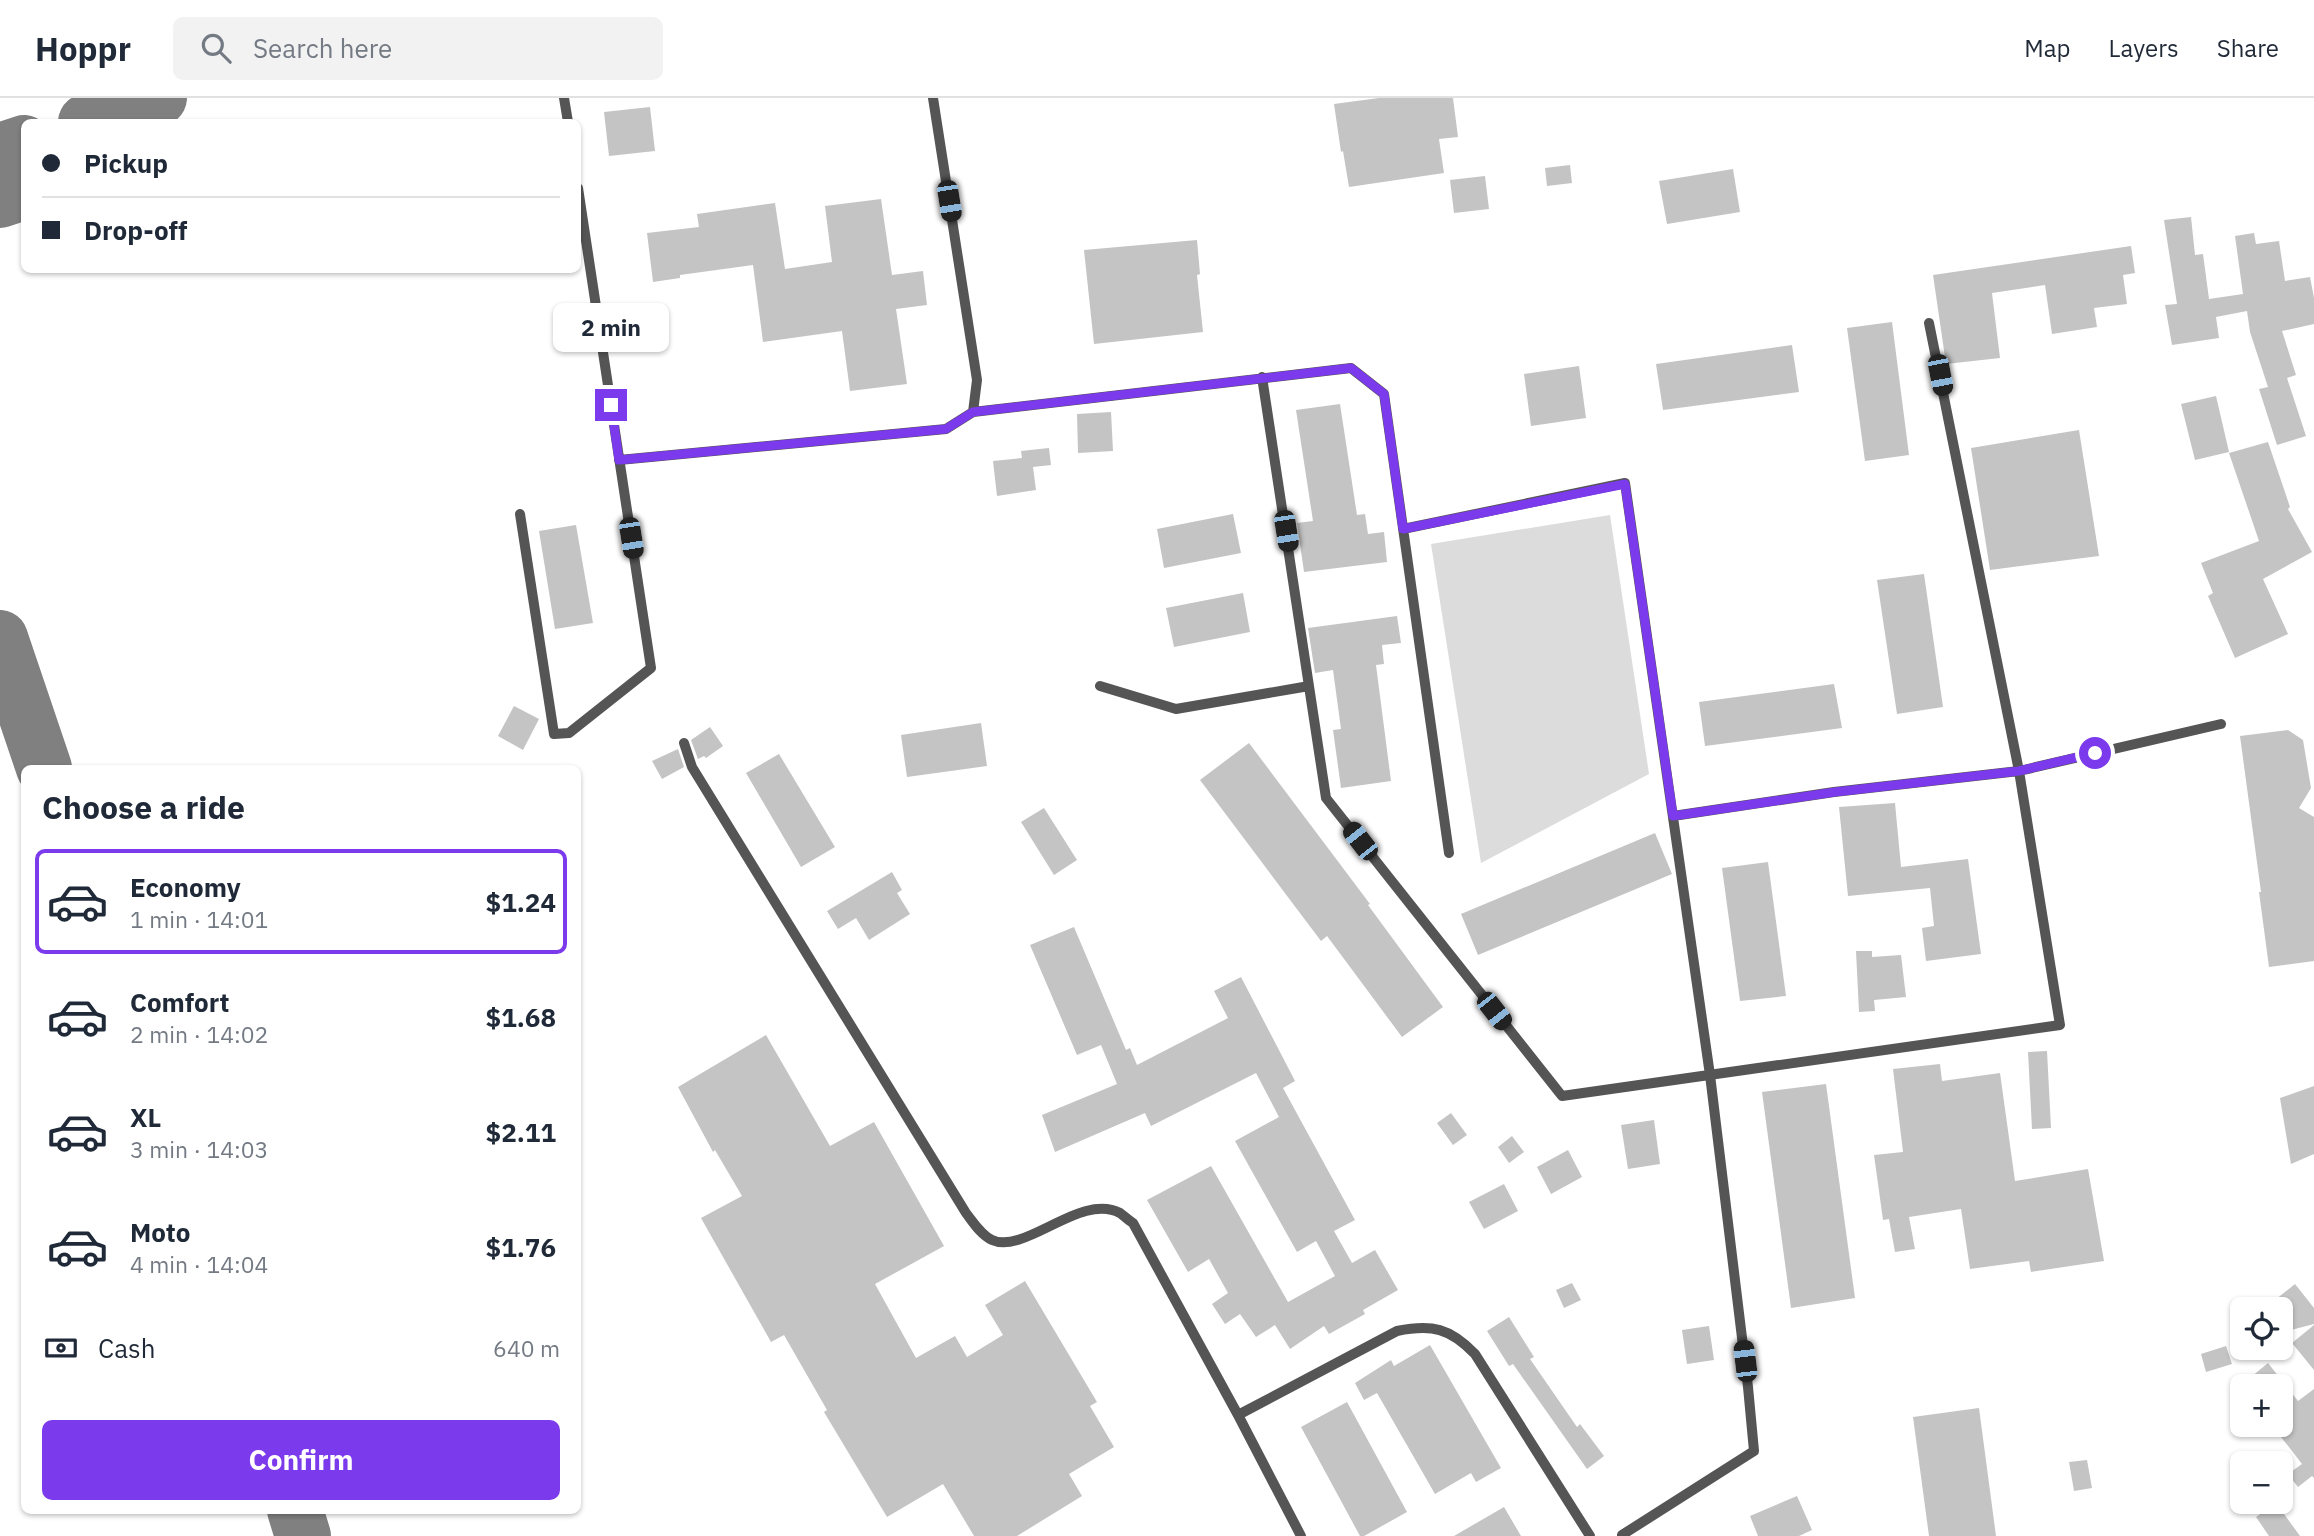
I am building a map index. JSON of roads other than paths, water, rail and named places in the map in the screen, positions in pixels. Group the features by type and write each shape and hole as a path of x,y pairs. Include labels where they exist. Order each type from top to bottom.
{"lane":[{"path":"564,98 568,119"},
{"path":"933,98 977,380 973,412"},
{"path":"520,514 554,734 569,733 651,668 581,208"},
{"path":"1262,377 1326,798 1562,1096 2060,1025 2019,771 1929,323"},
{"path":"619,460 946,429 973,412 1351,368 1384,394 1449,853"},
{"path":"1403,529 1625,484 1710,1075 1754,1451 1622,1535"},
{"path":"1100,686 1176,709 1309,686"},
{"path":"1673,816 1835,792 2019,771 2221,724"},
{"path":"684,743 692,767 966,1213 991,1240 1004,1242 1019,1239 1084,1211 1100,1208 1118,1212 1132,1223 1301,1536"},
{"path":"1238,1415 1397,1331 1423,1325 1444,1331 1461,1339 1475,1354 1590,1536"}]}
